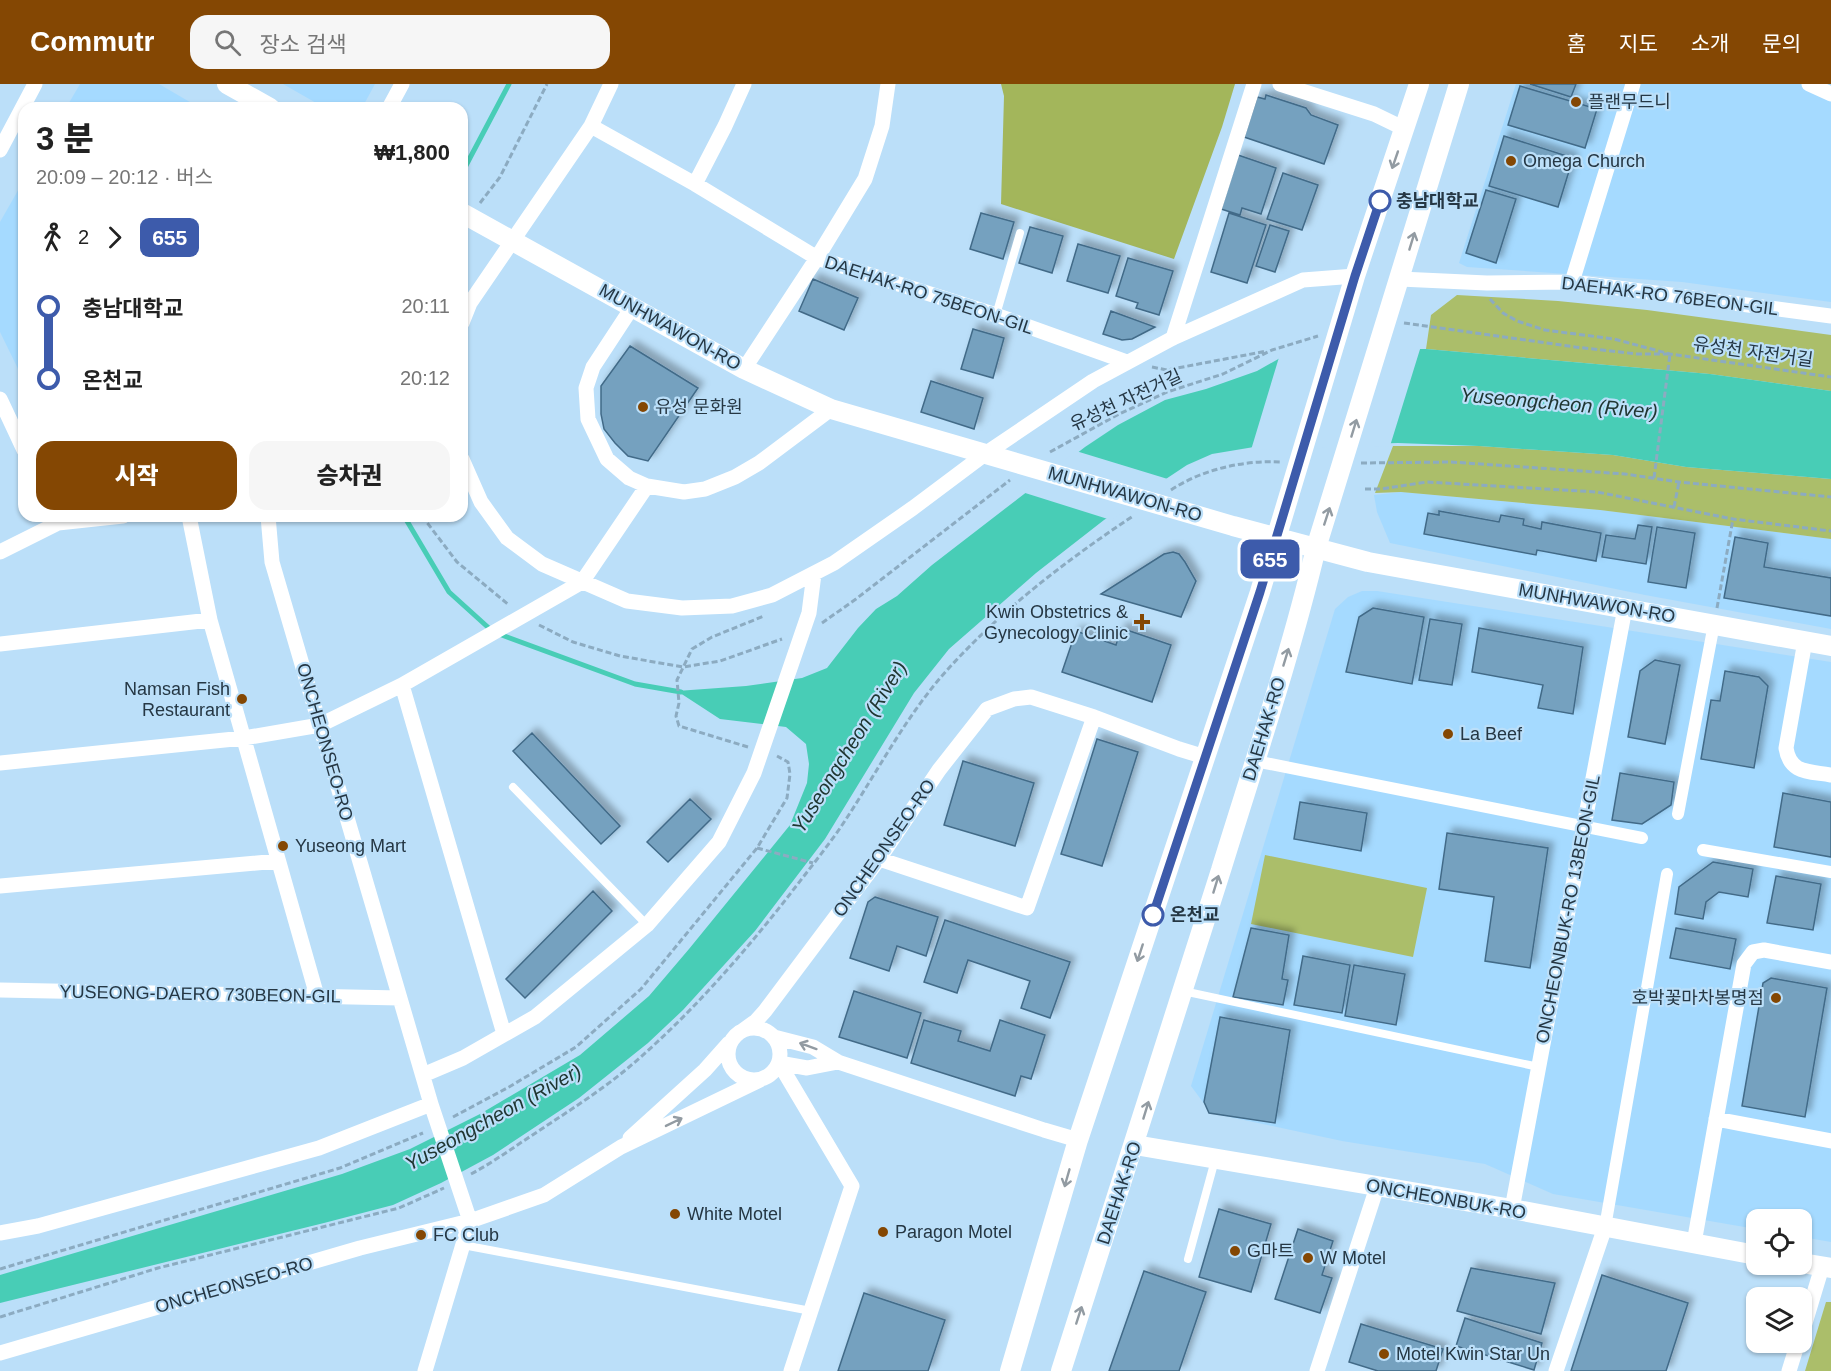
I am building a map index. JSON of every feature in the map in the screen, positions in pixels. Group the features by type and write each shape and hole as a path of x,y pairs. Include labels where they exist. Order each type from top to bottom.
{"street":[{"path":"25,102 35,84"},
{"path":"227,84 259,102"},
{"path":"392,102 402,84"},
{"path":"468,308 591,126 611,84"},
{"path":"695,184 744,84"},
{"path":"744,369 817,258 865,179 882,126 888,84"},
{"path":"1173,338 1254,84"},
{"path":"1280,84 1374,114 1405,129"},
{"path":"1010,1371 1078,1140 1276,538 1355,276 1419,84"},
{"name":"DAEHAK-RO","path":"1061,1371 1135,1145 1255,760 1303,604 1316,548 1396,320 1400,279 1459,84"},
{"path":"1572,282 1633,84"},
{"path":"1809,84 1831,94"},
{"path":"0,150 18,116"},
{"name":"DAEHAK-RO 75BEON-GIL","path":"591,126 695,184 817,258 996,315 1127,362"},
{"name":"MUNHWAWON-RO","path":"474,216 744,369 831,409 985,454 1013,469 1192,512 1276,538 1368,562 1831,646"},
{"path":"468,473 481,502 507,538 542,564 627,601 682,609 732,606 772,595 814,574 870,539 985,454 1093,381 1127,362 1173,338 1304,280 1355,276"},
{"name":"DAEHAK-RO 76BEON-GIL","path":"1400,279 1487,283 1572,282 1831,316"},
{"path":"633,306 593,366 586,388 588,419 607,459 629,478 647,486 684,492 705,489 759,463 831,409"},
{"path":"0,399 17,419"},
{"path":"0,763 244,738 320,725 402,685 582,582 647,486"},
{"path":"0,552 51,522"},
{"path":"190,522 210,620 317,996"},
{"name":"ONCHEONSEO-RO","path":"269,522 272,562 431,1104 470,1221"},
{"path":"423,1075 463,1058 535,1017 647,926 719,842 754,773 812,620 814,574"},
{"name":"ONCHEONBUK-RO 13BEON-GIL","path":"1512,1209 1625,609"},
{"path":"0,644 210,620"},
{"path":"1678,814 1714,624"},
{"path":"1805,641 1786,748 1788,760 1796,768 1831,775"},
{"path":"402,685 504,1034"},
{"name":"ONCHEONSEO-RO","path":"742,1030 756,1021 765,1011 879,859 939,770 987,709 1014,699 1030,697 1094,717"},
{"path":"879,859 1028,908 1094,717 1205,757"},
{"path":"1255,760 1642,838"},
{"path":"1703,850 1831,873"},
{"path":"0,886 278,861"},
{"path":"1556,1371 1605,1227 1667,874"},
{"path":"1694,1243 1744,964 1753,952 1764,950 1831,962"},
{"name":"YUSEONG-DAERO 730BEON-GIL","path":"0,990 400,998"},
{"path":"730,1042 728,1059 735,1073 751,1080 760,1080 775,1071 781,1054 779,1045 764,1022 765,1011"},
{"path":"621,1147 705,1070 742,1030 759,1028 813,1047 838,1062 1078,1140"},
{"path":"779,1063 807,1068 838,1062"},
{"path":"779,1063 852,1186 791,1371"},
{"name":"ONCHEONSEO-RO","path":"0,1353 360,1248 470,1221 544,1195 621,1147 760,1080"},
{"path":"0,1233 38,1226 319,1148 431,1104"},
{"path":"1716,1119 1831,1141"},
{"name":"ONCHEONBUK-RO","path":"1135,1145 1512,1209 1746,1253"},
{"path":"1317,1371 1377,1187"},
{"path":"425,1371 470,1221"},
{"path":"1812,1265 1827,1268 1812,1307"},
{"path":"1789,1371 1795,1353"}],"lane":[{"path":"996,315 1020,233"},
{"path":"513,787 647,926"},
{"path":"1183,991 1539,1067"},
{"path":"1188,1259 1215,1159"},
{"path":"464,1245 811,1311"}],"path":[{"path":"474,216 500,177 547,84"},
{"name":"유성천 자전거길","path":"1487,283 1490,300 1503,313 1517,321 1545,330 1614,339 1670,354 1831,377"},
{"name":"유성천 자전거길","path":"1396,320 1595,349 1637,354 1670,354"},
{"name":"유성천 자전거길","path":"1049,453 1119,414 1167,392 1223,374 1272,350 1328,333"},
{"path":"1127,362 1167,370 1272,350"},
{"path":"1654,478 1670,354"},
{"path":"812,620 825,622 856,599 1013,469"},
{"path":"1365,489 1427,482 1597,492 1733,519 1831,531"},
{"path":"1674,507 1679,482"},
{"path":"1714,624 1733,519"},
{"path":"680,703 677,680 692,649 712,637 768,614"},
{"path":"683,667 720,661 786,638"},
{"path":"757,848 812,863"}],"shaded area":[{"path":"80,84 159,84 190,102 70,102"},
{"path":"283,84 375,84 365,102 314,102"},
{"path":"1001,84 1235,84 1222,127 1174,259 1001,204 1004,96"},
{"path":"1516,84 1831,84 1831,302 1682,282 1467,267 1459,263"},
{"path":"18,190 18,369 0,332 0,222"},
{"path":"1457,295 1558,301 1647,310 1831,335 1831,391 1710,374 1426,349 1431,315"},
{"path":"1393,446 1479,446 1613,455 1686,467 1831,479 1831,539 1600,510 1401,492 1375,493"},
{"path":"1401,492 1600,510 1831,539 1831,629 1645,595 1390,543 1377,512 1374,495"},
{"path":"1362,591 1377,591 1831,662 1831,1242 1812,1239 1812,1209 1746,1209 1746,1227 1553,1194 1485,1164 1342,1141 1211,1113 1191,1086 1335,609 1348,597"},
{"path":"1265,855 1427,888 1413,957 1251,924"},
{"path":"1826,1302 1831,1302 1831,1371 1805,1371"}],"water":[{"name":"Yuseongcheon (River)","path":"1296,349 1426,349 1710,374 1831,391 1831,479 1686,467 1613,455 1398,443 1254,447 1212,454 1187,465 1104,520 1036,573 949,649 914,693 825,839 755,931 683,1010 648,1043 579,1098 493,1155 393,1205 0,1303 0,1275 342,1174 410,1149 480,1114 580,1055 649,996 689,949 790,825 807,783 809,764 806,744 786,727 720,719 677,691 746,686 802,678 827,668 876,609 897,596 932,565 1085,447 1118,425 1165,400 1206,389 1257,371"}],"pier":[{"path":"1296,346 1421,346 1390,446 1251,450 1280,354"},
{"path":"1076,451 1171,480 1111,520 1022,492"}],"building":[{"path":"1530,84 1576,84 1571,97"},
{"path":"1520,86 1597,109 1585,148 1508,125"},
{"path":"1266,95 1306,108 1311,115 1338,125 1324,164 1244,137 1257,97 1265,99"},
{"path":"1504,136 1573,158 1558,207 1489,186"},
{"path":"1238,155 1276,168 1261,214 1242,208 1240,215 1221,209"},
{"path":"1283,173 1318,185 1302,230 1267,219"},
{"path":"1486,190 1516,199 1496,263 1466,253"},
{"path":"981,213 1014,222 1003,259 970,249"},
{"path":"1229,213 1266,225 1247,283 1211,272"},
{"path":"1270,225 1289,231 1275,272 1256,266"},
{"path":"1030,227 1063,236 1052,273 1019,263"},
{"path":"1078,244 1120,256 1108,293 1067,281"},
{"path":"1128,258 1173,271 1159,315 1136,308 1138,303 1116,296"},
{"path":"813,279 858,298 844,330 799,311"},
{"path":"1111,311 1155,327 1132,339 1122,340 1103,334"},
{"path":"973,329 1004,338 993,378 961,369"},
{"name":"유성 문화원","path":"630,346 698,388 648,461 628,456 615,443 604,429 601,414 601,386"},
{"path":"931,381 983,398 974,429 921,412"},
{"path":"1439,511 1499,522 1501,515 1524,519 1523,525 1541,529 1542,522 1601,533 1596,561 1537,550 1536,555 1424,534 1428,513 1439,515"},
{"path":"1638,525 1652,527 1646,564 1602,557 1606,535 1635,539"},
{"path":"1657,527 1695,533 1686,588 1648,582"},
{"path":"1735,537 1768,543 1764,567 1831,578 1831,616 1724,598"},
{"path":"1173,552 1179,554 1196,581 1181,617 1101,594 1164,554"},
{"path":"1373,608 1424,617 1412,684 1346,672 1359,617"},
{"path":"1430,619 1462,624 1452,685 1419,680"},
{"path":"1121,628 1171,645 1152,702 1062,672 1076,631 1116,645"},
{"path":"1479,628 1583,647 1573,714 1538,708 1543,685 1472,672"},
{"path":"1655,660 1680,665 1665,744 1628,737 1640,671"},
{"path":"1725,671 1759,677 1768,686 1754,768 1701,759 1711,700 1720,701"},
{"path":"532,733 620,826 601,844 513,751"},
{"path":"1097,739 1138,752 1102,866 1061,854"},
{"path":"963,761 1034,783 1015,846 944,825"},
{"path":"1620,773 1674,782 1671,805 1642,824 1612,820"},
{"path":"1783,793 1831,802 1831,857 1774,847"},
{"path":"690,799 711,819 668,862 647,842"},
{"path":"1300,802 1367,813 1361,851 1294,839"},
{"path":"1447,833 1548,848 1530,968 1485,961 1494,897 1439,889"},
{"path":"1713,862 1753,869 1748,897 1719,892 1706,902 1703,919 1675,914 1679,887"},
{"path":"1776,876 1821,884 1813,930 1767,923"},
{"path":"593,891 612,911 525,998 506,979"},
{"path":"875,897 938,917 926,956 897,946 889,971 850,958 868,902"},
{"path":"945,920 1070,962 1050,1018 1021,1008 1030,981 968,960 957,993 924,982"},
{"path":"1251,928 1289,935 1282,979 1288,980 1283,1005 1233,997"},
{"path":"1676,928 1736,939 1730,969 1670,958"},
{"path":"1303,956 1350,965 1342,1013 1294,1005"},
{"path":"1354,965 1405,974 1396,1025 1345,1016"},
{"path":"1771,978 1827,988 1805,1117 1742,1106 1763,983"},
{"path":"854,991 921,1013 907,1058 839,1037"},
{"path":"1220,1017 1290,1030 1275,1123 1209,1113 1204,1102"},
{"path":"924,1020 961,1031 958,1041 990,1051 1000,1020 1045,1035 1031,1079 1021,1076 1015,1096 911,1063"},
{"name":"G마트","path":"1219,1209 1271,1224 1251,1292 1199,1277"},
{"name":"W Motel","path":"1298,1229 1333,1241 1322,1275 1332,1278 1320,1313 1275,1299"},
{"path":"1471,1268 1555,1283 1541,1334 1457,1311"},
{"path":"1144,1271 1206,1292 1179,1371 1109,1371"},
{"path":"1602,1275 1688,1303 1666,1371 1571,1371"},
{"path":"864,1293 945,1320 928,1371 838,1371"},
{"path":"1465,1318 1542,1343 1534,1370 1456,1346"},
{"path":"1361,1324 1443,1349 1436,1371 1378,1371 1349,1362"}],"waterway":[{"path":"468,162 509,84"},
{"path":"408,522 449,592 491,630"},
{"path":"499,634 635,684 681,692"}],"bus line":[{"name":"655","path":"1153,915 1260,592 1355,276 1380,201"}],"place":[{"name":"플랜무드니","path":"1576,102"},
{"name":"Omega Church","path":"1511,161"},
{"name":"충남대학교","path":"1380,201"},
{"name":"유성 문화원","path":"643,407"},
{"name":"Kwin Obstetrics & Gynecology Clinic","path":"1142,622"},
{"name":"Namsan Fish Restaurant","path":"242,699"},
{"name":"La Beef","path":"1448,734"},
{"name":"Yuseong Mart","path":"283,846"},
{"name":"온천교","path":"1153,915"},
{"name":"호박꽃마차봉명점","path":"1776,998"},
{"name":"White Motel","path":"675,1214"},
{"name":"Paragon Motel","path":"883,1232"},
{"name":"FC Club","path":"421,1235"},
{"name":"G마트","path":"1235,1251"},
{"name":"W Motel","path":"1308,1258"},
{"name":"Motel Kwin Star Un","path":"1384,1354"}]}
